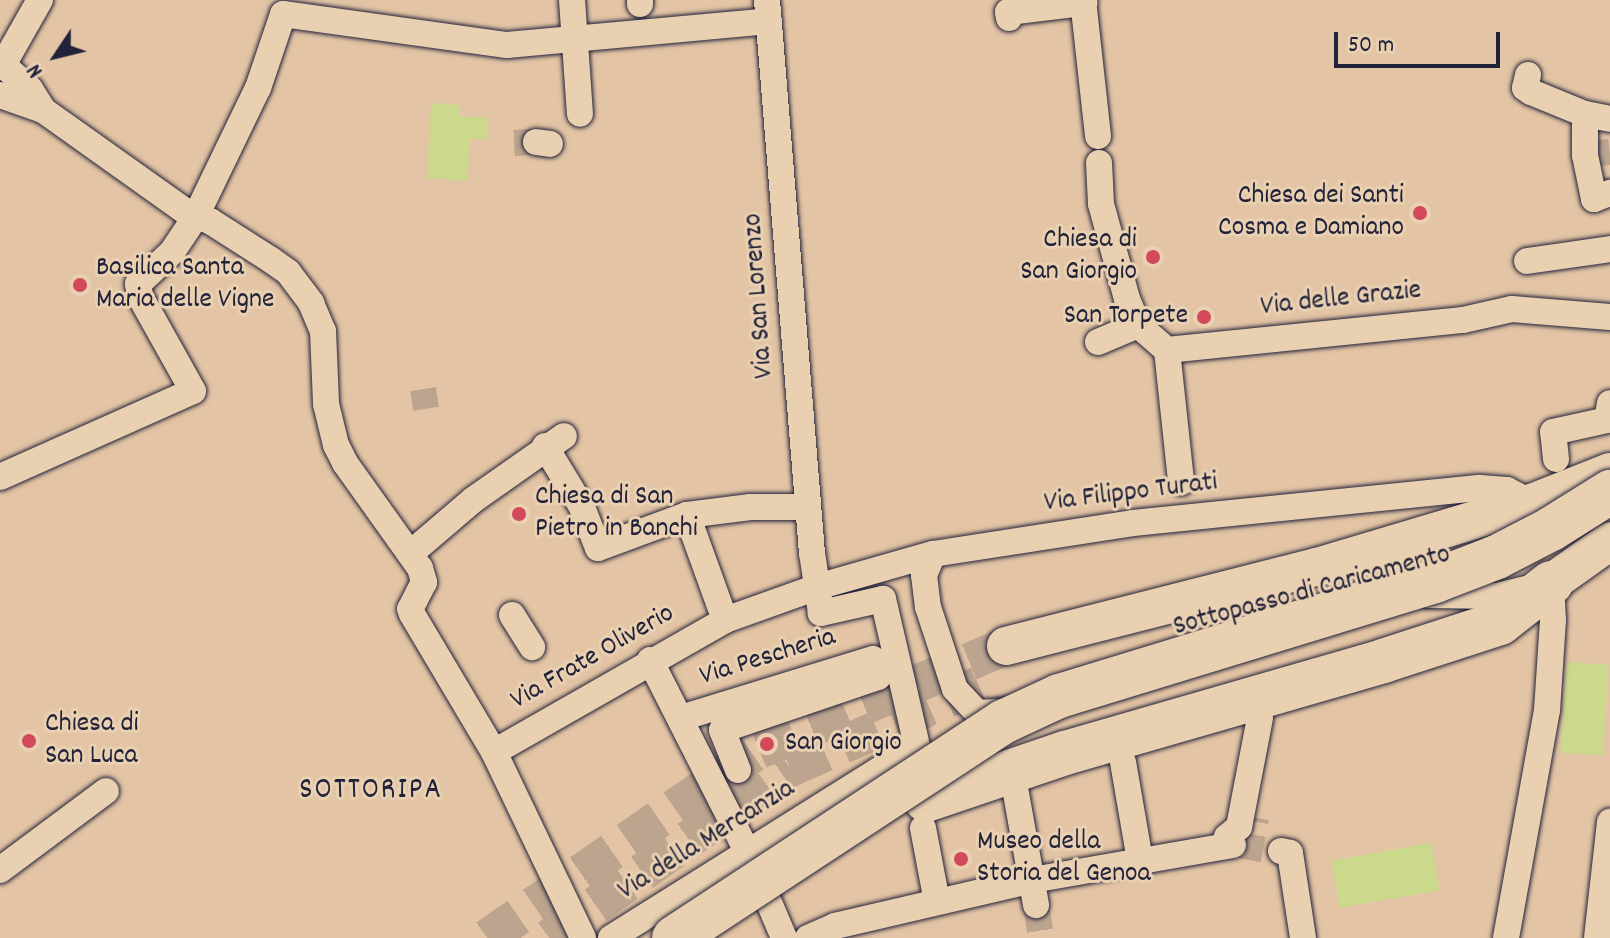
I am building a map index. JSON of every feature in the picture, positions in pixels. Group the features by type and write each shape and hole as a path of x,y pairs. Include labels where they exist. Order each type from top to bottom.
{"highway":[{"path":"674,938 1003,722 1059,696 1435,581 1497,557 1551,529 1610,492"},
{"path":"719,938 925,814 1014,745 1074,716 1420,614 1505,581 1610,522"},
{"path":"925,814 1065,753 1383,661 1500,623 1551,583"}],"main road":[{"name":"Sottopasso di Caricamento","path":"1610,472 1532,503 1008,659 1455,554 1610,498"},
{"path":"1551,583 1610,541"}],"street":[{"path":"40,0 2,64 30,89 43,110"},
{"path":"572,0 580,114"},
{"path":"1008,15 1083,2 1098,136"},
{"path":"0,477 193,391 140,296 138,284 172,252 258,88 283,14 507,45 577,41 768,10"},
{"name":"Via San Lorenzo","path":"768,10 817,587"},
{"path":"1528,75 1525,88 1531,92 1598,116 1585,155 1594,199 1610,193"},
{"path":"0,95 43,110 96,144 190,213 210,221 288,272 311,303 323,331 326,404 336,445 345,463 409,550 424,582 410,609 412,614 494,752 583,938"},
{"path":"1099,163 1103,214 1127,299 1138,325 1167,350 1184,501"},
{"path":"1527,261 1610,249"},
{"name":"Via delle Grazie","path":"1167,350 1463,320 1521,309 1610,317"},
{"path":"1098,342 1138,325"},
{"path":"1556,459 1553,432 1607,420 1610,403"},
{"path":"409,550 554,441 598,548 687,515 750,507 808,507"},
{"name":"Via Filippo Turati","path":"817,587 933,554 1133,523 1184,501 1337,503 1480,488 1507,490 1532,503"},
{"path":"687,515 725,620"},
{"path":"933,554 924,575 942,658 955,689 977,713 992,714 1048,705 1287,641 1423,595 1497,596 1551,583 1553,620 1547,710 1506,938"},
{"name":"Via Frate Oliverio","path":"494,752 650,660 725,620 817,587"},
{"name":"Via della Mercanzia","path":"611,938 917,746 883,599 821,613 817,587"},
{"path":"512,615 532,647"},
{"path":"650,660 748,853 784,938"},
{"name":"Via Pescheria","path":"681,718 875,665 878,677 722,730 738,770"},
{"path":"808,938 835,926 937,902 1034,892 1140,860 1228,845 1227,837 1239,827 1260,718"},
{"path":"1123,762 1140,860"},
{"path":"1015,788 1034,892"},
{"path":"0,870 106,791"},
{"path":"925,814 937,902"},
{"path":"1597,938 1610,822"},
{"path":"1272,849 1290,853 1303,938"}],"green space":[{"path":"431,103 460,105 460,116 488,118 487,139 470,139 467,181 427,178"},
{"path":"1567,662 1609,665 1603,756 1561,753"},
{"path":"1431,843 1439,890 1340,908 1332,861"}],"tunnel":[{"path":"514,143 536,142"},
{"path":"1585,155 1610,152"},
{"path":"423,389 426,409"},
{"path":"487,938 759,750 1006,646"},
{"path":"549,938 790,768 979,685"},
{"path":"1248,860 1256,818"},
{"path":"1036,905 1041,938"}],"place":[{"name":"Chiesa dei Santi Cosma e Damiano","path":"1420,213"},
{"name":"Chiesa di San Giorgio","path":"1153,257"},
{"name":"Basilica Santa Maria delle Vigne","path":"80,285"},
{"name":"San Torpete","path":"1204,317"},
{"name":"Chiesa di San Pietro in Banchi","path":"519,514"},
{"name":"Chiesa di San Luca","path":"29,741"},
{"name":"San Giorgio","path":"767,744"},
{"name":"Museo della Storia del Genoa","path":"961,859"}],"district":[{"name":"SOTTORIPA","path":"371,792"}]}
